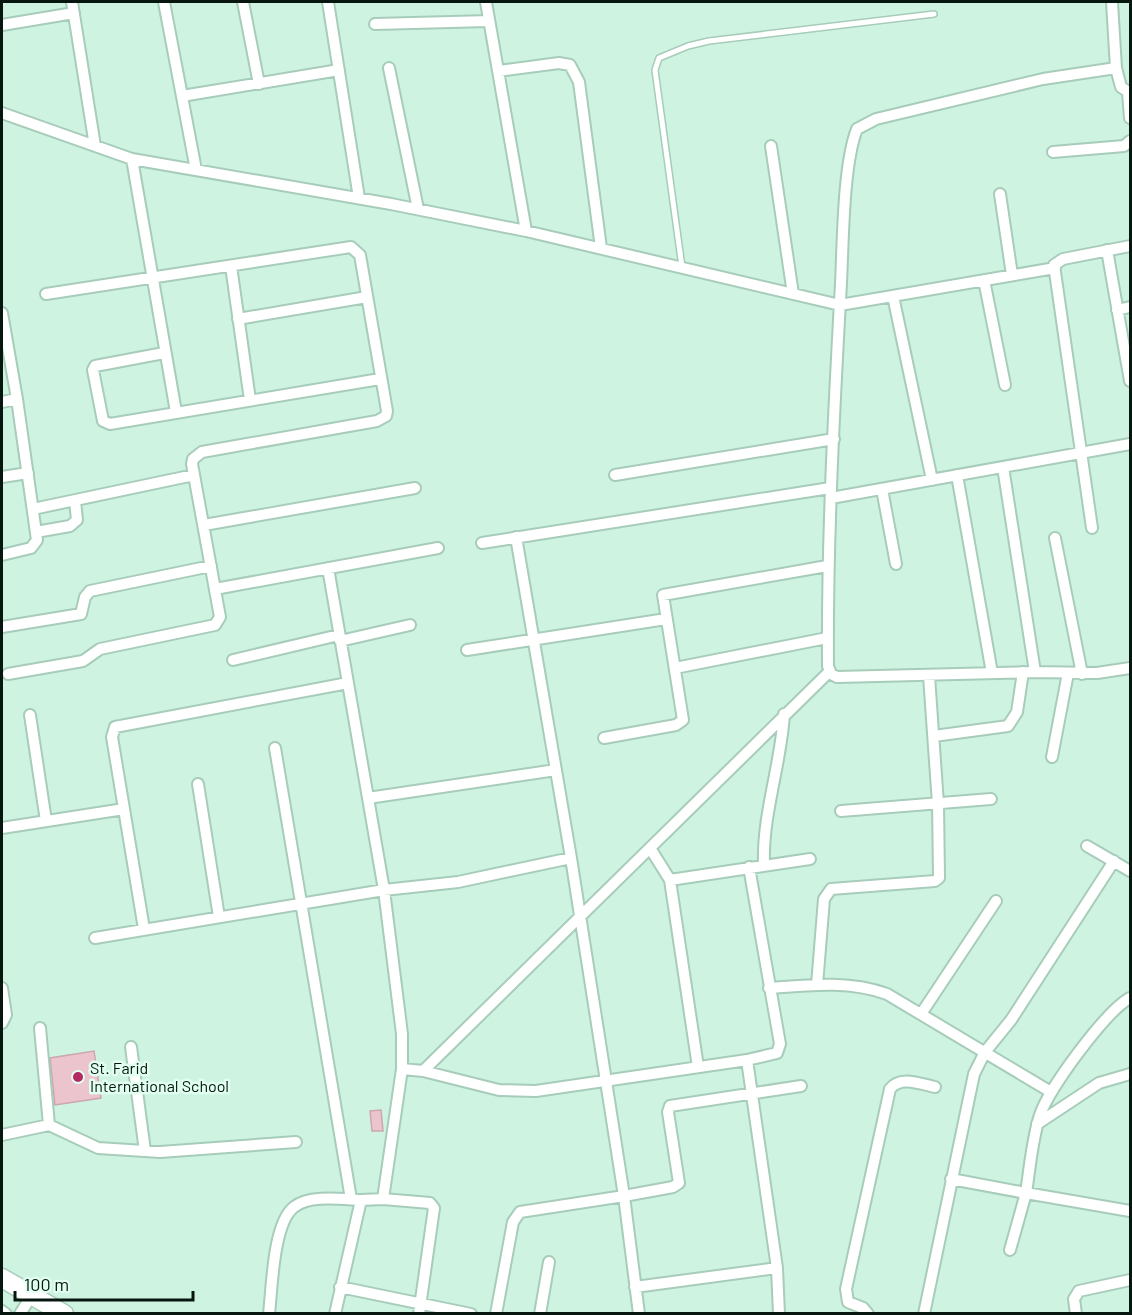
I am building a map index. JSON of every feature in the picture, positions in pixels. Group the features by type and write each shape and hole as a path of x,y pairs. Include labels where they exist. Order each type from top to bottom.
{"main road":[{"path":"2,1278 64,1314"}],"street":[{"path":"164,2 196,170"},
{"path":"243,2 259,84"},
{"path":"328,2 359,198"},
{"path":"486,2 526,231"},
{"path":"1112,2 1116,68 1120,87 1129,93 1131,118"},
{"path":"2,25 73,7 95,146"},
{"path":"375,24 489,21"},
{"path":"498,71 559,63 570,65 575,72 579,82 601,248"},
{"path":"389,68 418,209"},
{"path":"423,1071 829,672 828,566 840,305 852,143 860,126 876,119 1043,79 1116,68"},
{"path":"182,96 339,70"},
{"path":"2,113 132,159 359,198 526,231 840,305 1054,268"},
{"path":"1053,152 1124,146 1131,141"},
{"path":"771,146 793,294"},
{"path":"132,159 176,412"},
{"path":"1000,194 1012,276"},
{"path":"1092,528 1054,268 1059,260 1131,246"},
{"path":"8,674 83,662 100,649 212,626 217,623 220,617 193,459 202,452 383,419 387,411 360,255 351,247 46,294"},
{"path":"1107,250 1131,381"},
{"path":"231,266 250,400"},
{"path":"984,280 1005,386"},
{"path":"893,296 932,480"},
{"path":"238,319 367,297"},
{"path":"1118,310 1131,307"},
{"path":"2,314 17,399 37,540 31,548 2,555"},
{"path":"164,353 95,366 93,370 101,418 110,424 380,378"},
{"path":"2,402 17,399"},
{"path":"615,475 834,439"},
{"path":"482,543 831,493 882,489 1131,444"},
{"path":"934,736 1008,726 1017,712 1029,672 1003,467"},
{"path":"2,477 28,473"},
{"path":"33,509 75,501 103,492 194,475"},
{"path":"957,475 992,673"},
{"path":"204,525 416,488"},
{"path":"882,489 896,564"},
{"path":"36,532 70,526 77,520 75,501"},
{"path":"516,537 571,858 624,1196 639,1314"},
{"path":"1055,538 1082,674"},
{"path":"215,589 438,548"},
{"path":"2,627 81,614 85,597 90,591 211,566"},
{"path":"604,738 680,723 683,714 662,598 666,593 828,566"},
{"path":"328,568 384,890 402,1034 402,1069 383,1199"},
{"path":"467,650 666,619"},
{"path":"233,660 410,626"},
{"path":"675,668 828,638"},
{"path":"829,672 837,677 1029,672 1082,674 1131,668"},
{"path":"1052,757 1068,673"},
{"path":"818,985 826,893 837,887 938,880 940,874 938,804 929,676"},
{"path":"144,929 112,737 115,727 348,683"},
{"path":"764,865 765,829 775,788 784,714"},
{"path":"30,715 46,821"},
{"path":"275,748 356,1200 335,1314"},
{"path":"368,798 556,770"},
{"path":"198,784 219,917"},
{"path":"841,811 992,799"},
{"path":"2,828 124,809"},
{"path":"1087,846 1131,871"},
{"path":"650,848 670,880 698,1067"},
{"path":"95,938 384,890 458,882 571,858"},
{"path":"670,880 810,858"},
{"path":"924,1314 970,1085 986,1052 1011,1020 1114,861"},
{"path":"402,1069 423,1071 500,1090 536,1091 772,1055 779,1049 749,867"},
{"path":"921,1014 996,901"},
{"path":"769,988 818,985 872,989 921,1014 1051,1092"},
{"path":"2,988 6,1015 2,1023"},
{"path":"1010,1250 1026,1193 1037,1124 1051,1092 1109,1014 1131,998"},
{"path":"40,1028 49,1125"},
{"path":"131,1047 145,1152"},
{"path":"747,1060 777,1268 779,1314"},
{"path":"1037,1124 1099,1083 1131,1074"},
{"path":"868,1314 863,1308 848,1302 846,1289 890,1089 895,1083 905,1081 935,1087"},
{"path":"496,1314 513,1222 520,1212 673,1187 679,1183 668,1112 670,1106 801,1086"},
{"path":"2,1135 38,1125 49,1125 92,1146 145,1152 296,1142"},
{"path":"951,1179 1131,1211"},
{"path":"269,1314 276,1253 284,1219 295,1206 313,1200 383,1199 430,1203 434,1208 420,1308"},
{"path":"540,1314 549,1262"},
{"path":"635,1287 777,1268"},
{"path":"1076,1314 1074,1299 1079,1291 1131,1280"},
{"path":"340,1287 420,1308 471,1314"},
{"path":"20,1314 32,1295"},
{"path":"2,1311 6,1314"}],"lane":[{"path":"682,267 655,70 659,58 688,46 709,41 934,14"}],"building":[{"path":"94,1051 101,1098 55,1105 50,1058"},
{"path":"381,1110 383,1131 372,1131 370,1111"}],"place":[{"name":"St. Farid International School","path":"78,1077"}]}
